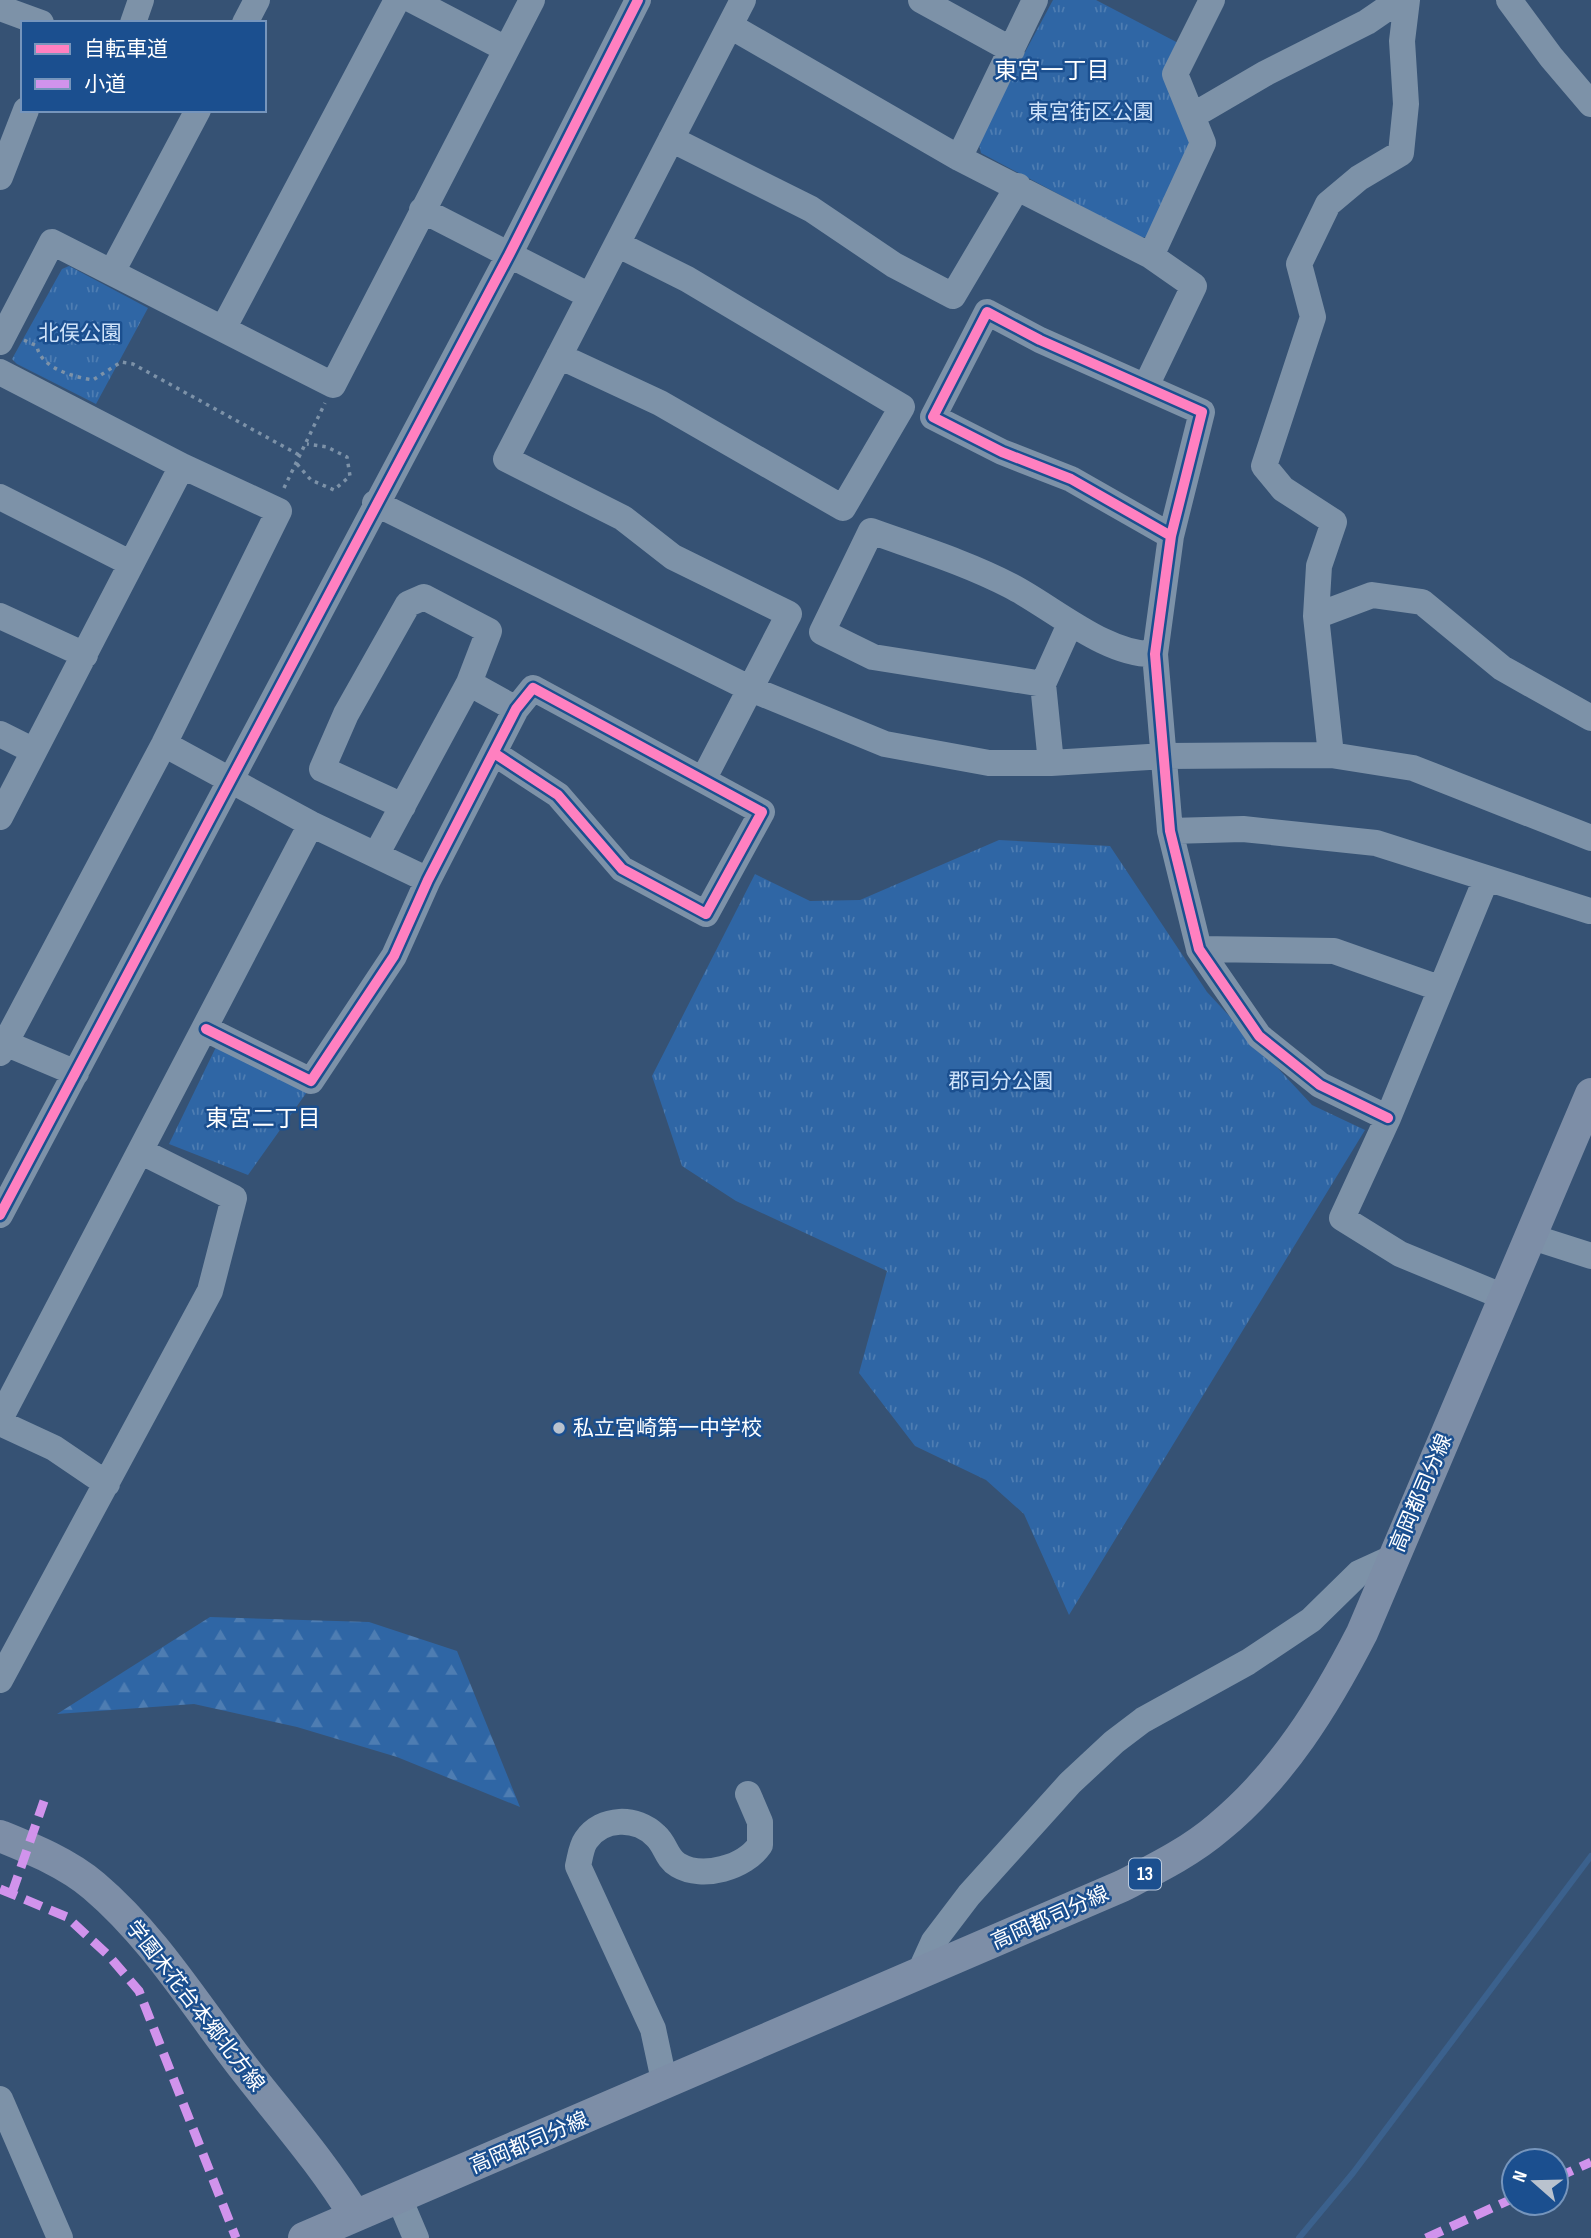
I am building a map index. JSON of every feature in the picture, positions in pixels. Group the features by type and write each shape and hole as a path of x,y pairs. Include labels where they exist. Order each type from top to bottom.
{"main road":[{"name":"高岡都司分線","path":"304,2238 666,2085 1122,1886 1171,1860 1219,1828 1299,1742 1352,1653 1591,1094"},
{"name":"学園木花台本郷北方線","path":"0,1836 74,1872 117,1908 149,1943 242,2066 311,2150 355,2216"}],"street":[{"path":"134,21 141,0"},
{"path":"245,21 257,0"},
{"path":"223,329 397,0"},
{"path":"412,0 506,49"},
{"path":"0,342 52,242 333,385 532,0"},
{"path":"0,1215 375,503 509,255 638,0"},
{"path":"704,778 789,614 673,557 623,518 506,459 589,295 619,245 671,139 732,27 743,0"},
{"path":"921,0 1012,50"},
{"path":"959,158 1035,0"},
{"path":"1151,256 1203,142 1175,74 1212,0"},
{"path":"1194,115 1266,73 1367,22 1399,0"},
{"path":"1331,755 1316,616 1319,566 1334,522 1283,489 1264,466 1314,317 1299,264 1328,204 1359,178 1401,153 1406,103 1402,41 1408,0"},
{"path":"1509,0 1551,57 1591,104"},
{"path":"0,8 36,21"},
{"path":"732,27 959,158 1151,256 1194,286 1146,386"},
{"path":"0,177 25,112"},
{"path":"112,272 197,112"},
{"path":"671,139 811,209 894,265 953,296 1018,186"},
{"path":"422,210 589,295"},
{"path":"559,356 660,403 843,508 902,407 687,279 619,245"},
{"path":"1171,536 1071,480 1002,452 933,417 987,312 1040,340 1202,412 1171,536 1155,654 1170,831 1199,949 1259,1036 1320,1085 1388,1118"},
{"path":"0,372 182,466 279,511 164,744 2,1046 76,1073"},
{"path":"0,817 32,750 85,655 182,466"},
{"path":"0,497 130,563"},
{"path":"375,503 751,689 886,744 989,763 1051,763 1165,756 1331,755 1413,768 1591,838"},
{"path":"1043,684 873,657 822,632 871,531 1012,586 1070,624 1139,655 1155,654"},
{"path":"1316,616 1372,595 1422,601 1502,668 1591,718"},
{"path":"376,855 403,806 469,683 489,631 424,597 408,604 346,714 322,769 403,806"},
{"path":"0,616 85,655"},
{"path":"1051,763 1043,684 1070,624"},
{"path":"469,683 516,709"},
{"path":"206,1029 311,1081 394,956 428,880 516,709 533,688 704,778 762,812 706,914 622,869 558,795 494,753"},
{"path":"0,734 32,750"},
{"path":"164,744 311,824 428,880"},
{"path":"107,1484 54,1448 0,1421 311,824"},
{"path":"1170,831 1243,829 1376,843 1590,911"},
{"path":"1486,879 1439,988 1388,1118 1342,1218 1400,1254 1504,1297"},
{"path":"1199,949 1334,951 1439,988"},
{"path":"0,1680 210,1291 234,1198 142,1152"},
{"path":"1529,1236 1591,1256"},
{"path":"919,1974 934,1941 969,1895 1070,1783 1114,1742 1143,1720 1269,1648 1311,1620 1359,1573 1394,1557"},
{"path":"666,2085 653,2029 578,1866 584,1843 601,1826 612,1822 628,1822 657,1836 669,1858 684,1869 715,1870 746,1861 760,1845 760,1822 748,1794"},
{"path":"0,2099 60,2238"},
{"path":"400,2198 416,2238"}],"path":[{"path":"32,343 46,363 76,377 93,380 121,362 132,364 301,456"},
{"path":"274,509 333,385"},
{"path":"297,464 311,480 334,490 350,476 347,457 327,447 307,444"}],"green space":[{"name":"東宮街区公園","path":"1053,0 1096,0 1182,45 1196,139 1151,236 1141,238 981,153 978,140"},
{"name":"北俣公園","path":"69,266 148,308 96,404 12,359 62,269"},
{"name":"郡司分公園","path":"999,840 1110,846 1207,992 1312,1105 1365,1130 1069,1615 1024,1514 986,1480 915,1446 859,1373 887,1271 736,1201 682,1166 652,1076 755,874 810,901 860,900"},
{"path":"217,1045 307,1092 248,1175 169,1144"},
{"path":"210,1617 369,1622 457,1651 520,1807 397,1757 297,1727 194,1704 57,1714"}],"waterway":[{"path":"1299,2238 1353,2173 1591,1856"}],"marked path":[{"path":"12,1893 44,1801"},
{"path":"0,1889 67,1917 109,1956 139,1991 236,2238"},
{"path":"1570,2172 1591,2162"},
{"path":"1426,2238 1500,2204"}],"cycle path":[{"path":"0,1215 509,255 638,0"},
{"path":"1171,536 1071,479 1002,452 933,417 987,312 1040,340 1202,412 1171,536 1155,654 1170,831 1199,949 1259,1036 1320,1085 1388,1118"},
{"path":"206,1029 311,1081 394,956 428,880 516,709 533,688 762,812 706,914 622,869 558,795 494,753"}],"place":[{"name":"私立宮崎第一中学校","path":"559,1428"}],"district":[{"name":"東宮一丁目","path":"1052,71"},
{"name":"東宮二丁目","path":"263,1119"}]}
